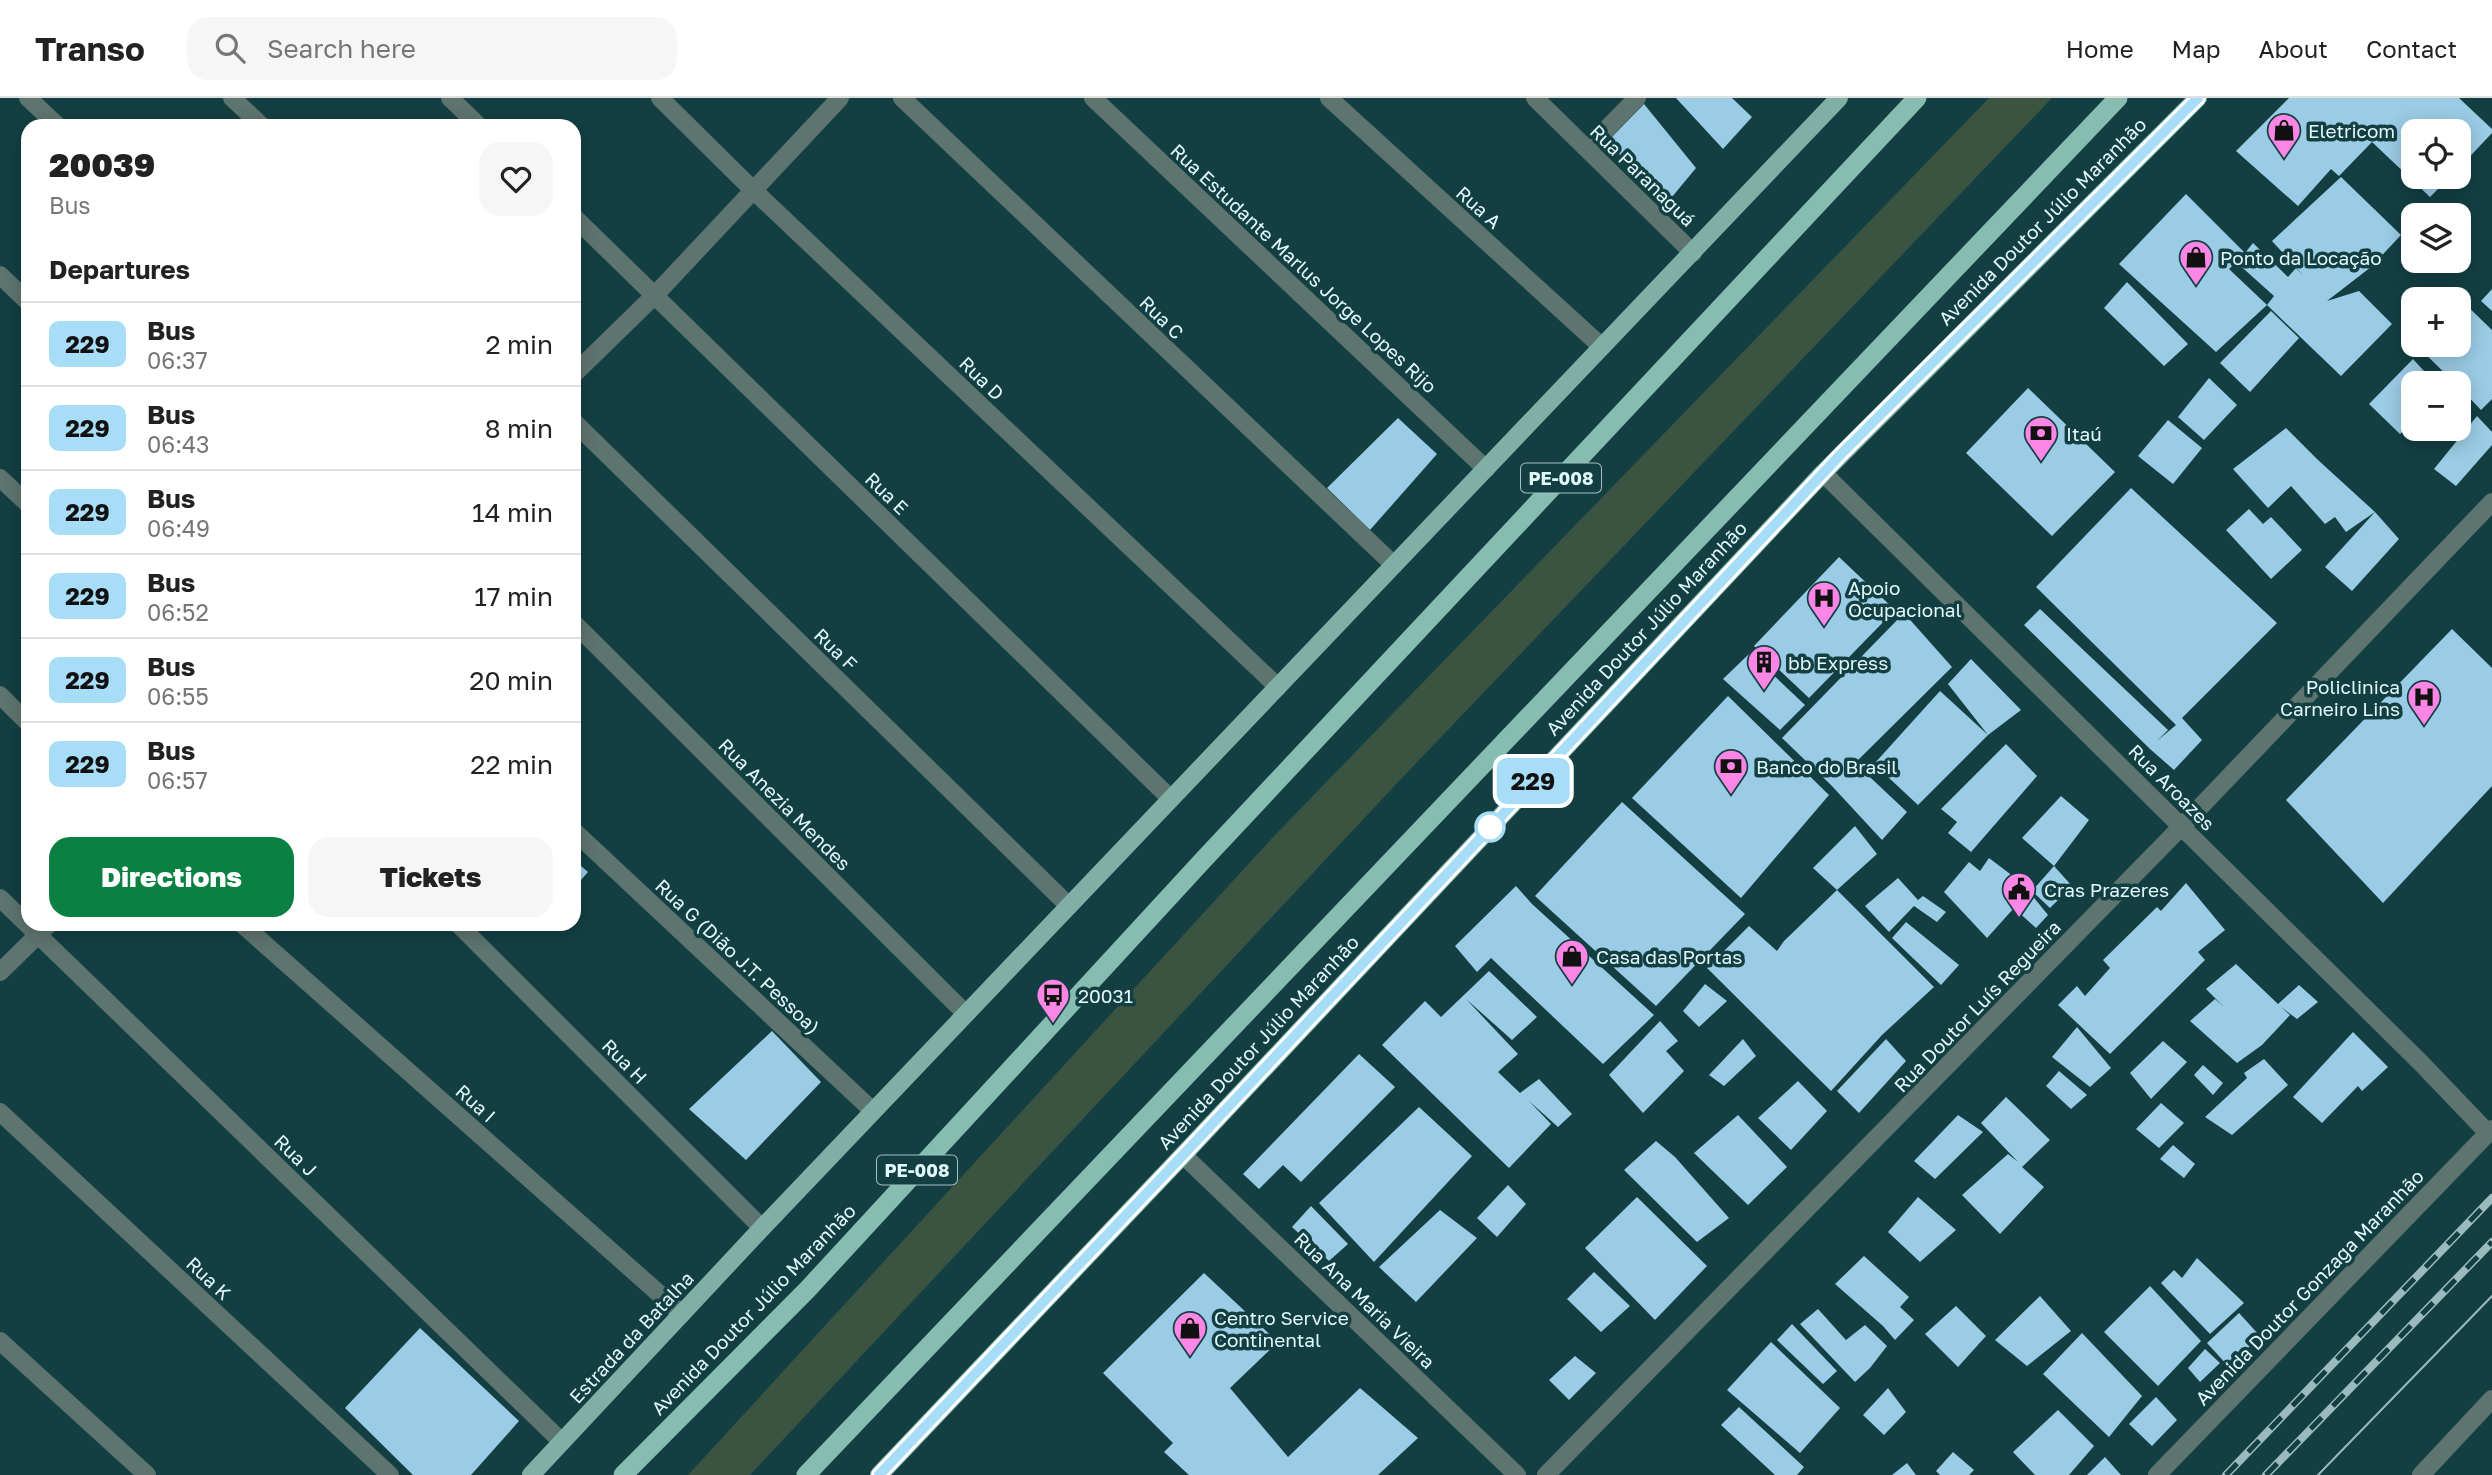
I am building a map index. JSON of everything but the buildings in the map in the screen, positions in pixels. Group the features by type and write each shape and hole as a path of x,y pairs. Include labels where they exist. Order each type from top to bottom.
{"highway":[{"name":"Avenida Doutor Júlio Maranhão","path":"623,1475 807,1290 1205,858 1917,98"},
{"name":"Avenida Doutor Júlio Maranhão","path":"806,1475 2118,98"}],"main road":[{"path":"762,1228 1839,98"},
{"name":"Avenida Doutor Júlio Maranhão","path":"879,1475 1823,473 2198,98"},
{"name":"Estrada da Batalha","path":"531,1475 762,1228"}],"street":[{"path":"28,98 50,119"},
{"path":"232,98 254,119"},
{"path":"450,98 472,119"},
{"name":"Rua D","path":"660,98 752,189 1278,687"},
{"path":"581,367 655,295 840,98"},
{"name":"Rua C","path":"902,98 1394,565"},
{"name":"Rua Estudante Marlus Jorge Lopes Rijo","path":"1093,98 1486,469"},
{"name":"Rua A","path":"1329,98 1602,347"},
{"name":"Rua Paranaguá","path":"1535,98 1693,253"},
{"path":"1587,149 1637,98"},
{"name":"Rua E","path":"581,224 1171,799"},
{"path":"0,275 21,295"},
{"name":"Rua F","path":"581,429 1069,906"},
{"name":"Rua Aroazes","path":"1823,473 2490,1131"},
{"path":"0,478 21,498"},
{"name":"Rua Doutor Luís Regueira","path":"1546,1475 2182,826 2492,502"},
{"name":"Rua Anezia Mendes","path":"581,630 966,1014"},
{"path":"0,695 21,716"},
{"name":"Rua G (Dião J.T. Pessoa)","path":"581,838 873,1111"},
{"name":"Rua J","path":"0,898 21,913"},
{"path":"0,972 42,931"},
{"name":"Rua J","path":"46,931 562,1442"},
{"name":"Rua I","path":"251,931 682,1314"},
{"name":"Rua H","path":"465,931 762,1228"},
{"name":"Rua K","path":"0,1112 390,1475"},
{"name":"Avenida Doutor Gonzaga Maranhão","path":"2157,1475 2490,1131"},
{"name":"Rua Ana Maria Vieira","path":"1183,1155 1517,1475"},
{"path":"3,1349 147,1475"},
{"path":"2421,1475 2492,1399"}],"green space":[{"path":"1989,98 2052,98 1400,780 750,1475 688,1475 1275,835"}],"tram line":[{"path":"2318,1475 2492,1296"}],"railway":[{"path":"2226,1475 2492,1198"},
{"path":"2266,1475 2492,1242"}],"bus line":[{"name":"229","path":"879,1475 1841,454 2198,98"}],"place":[{"name":"Eletricom","path":"2284,160"},
{"name":"Ponto da Locação","path":"2196,287"},
{"name":"Itaú","path":"2041,463"},
{"name":"Apoio Ocupacional","path":"1824,628"},
{"name":"bb Express","path":"1764,692"},
{"name":"Policlinica Carneiro Lins","path":"2424,727"},
{"name":"Banco do Brasil","path":"1731,796"},
{"name":"Cras Prazeres","path":"2019,919"},
{"name":"Casa das Portas","path":"1572,986"},
{"name":"20031","path":"1053,1025"},
{"name":"Centro Service Continental","path":"1190,1358"}]}
